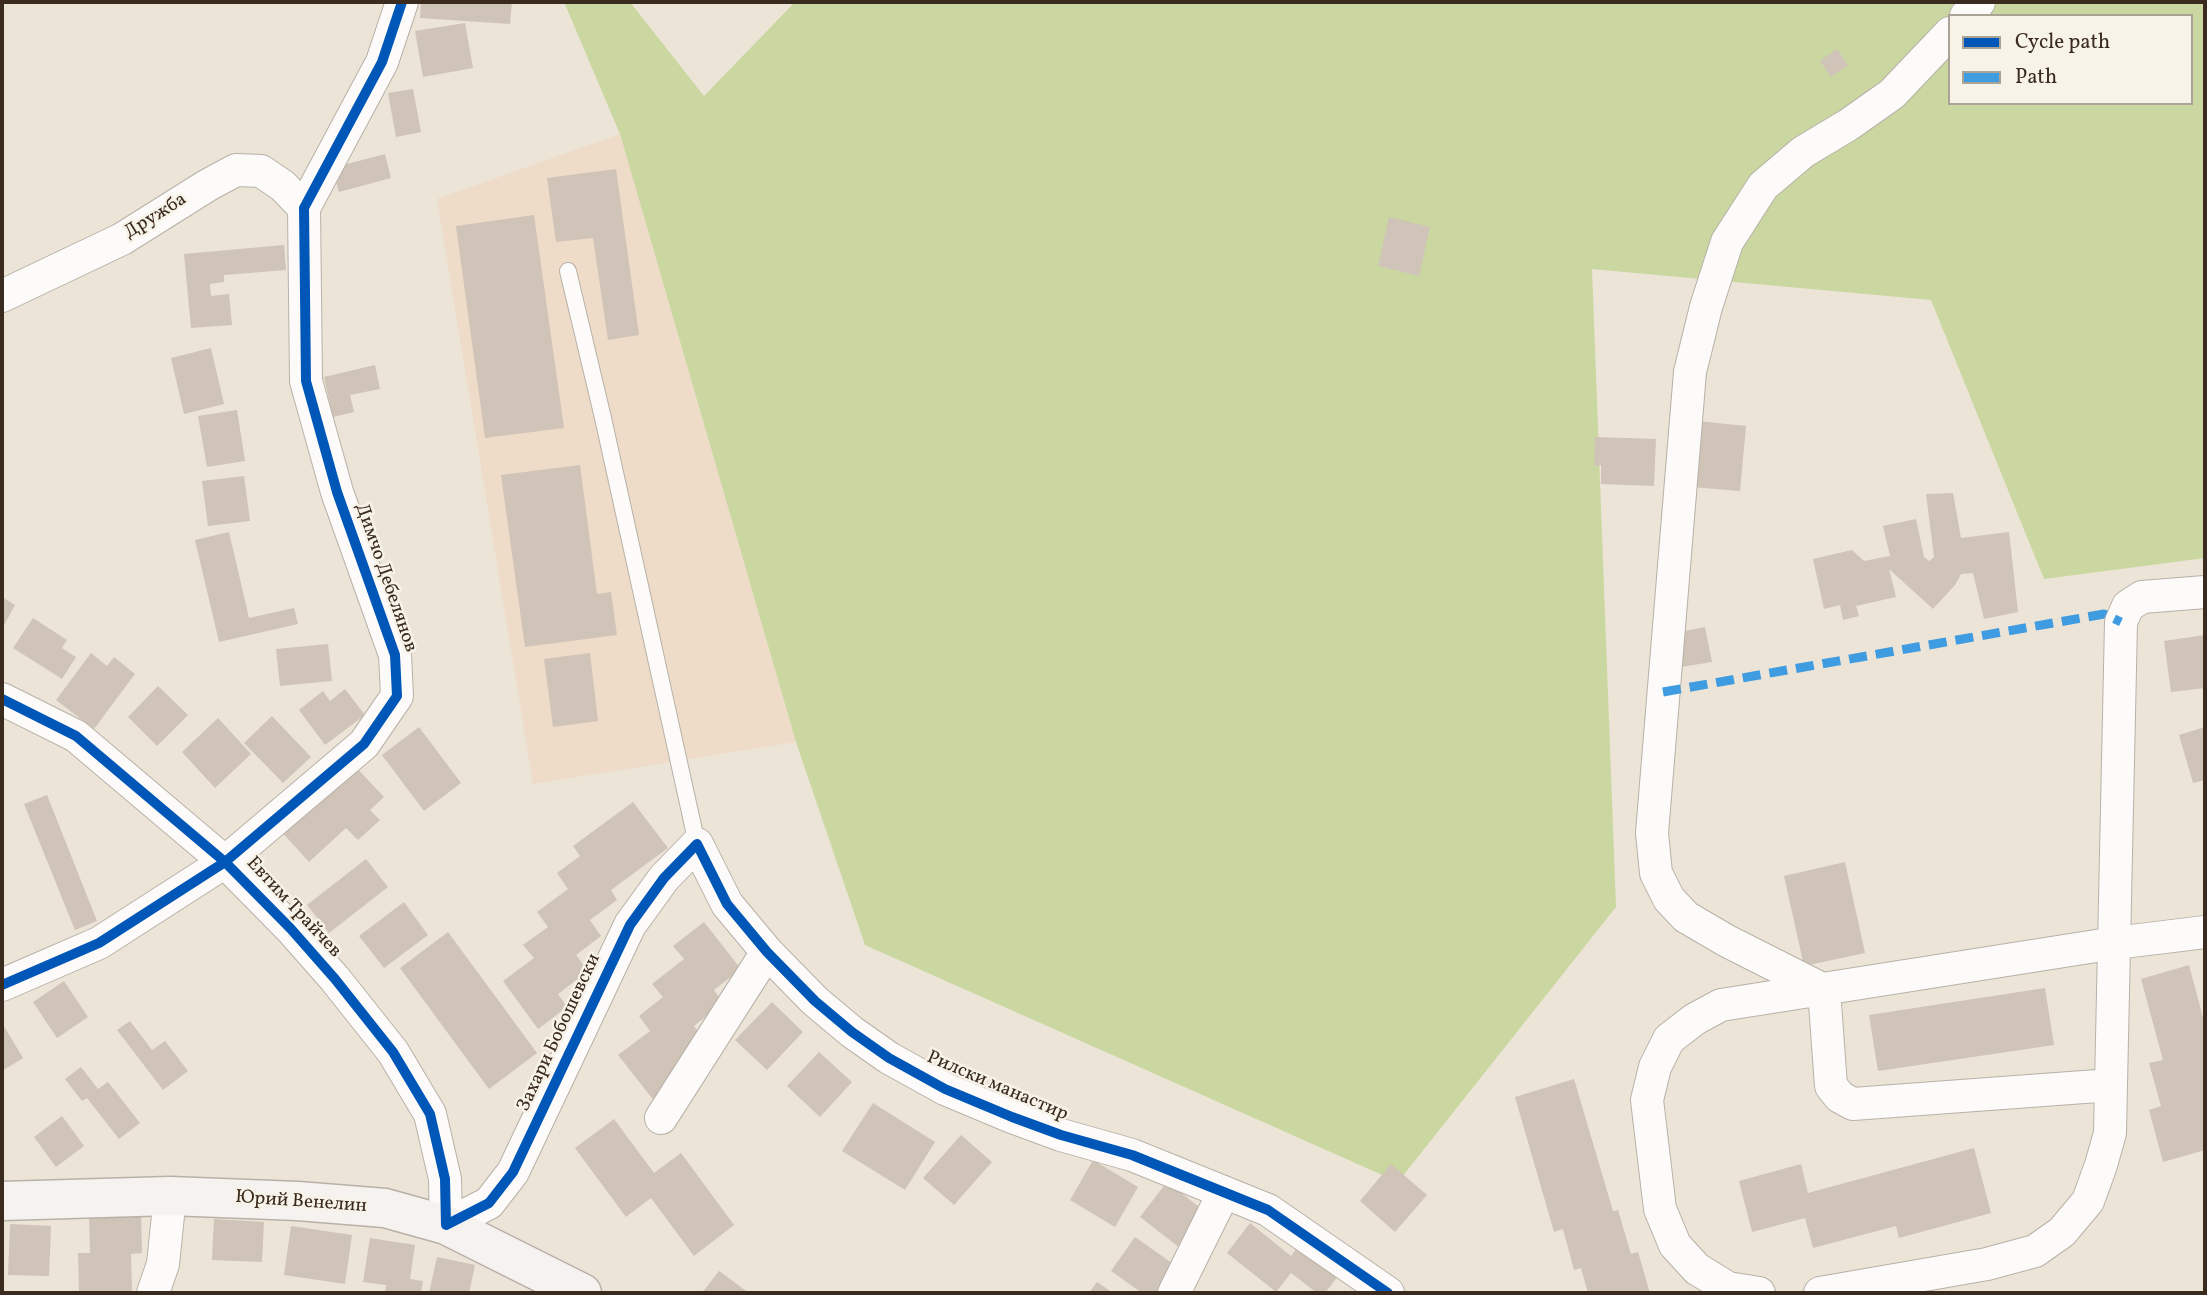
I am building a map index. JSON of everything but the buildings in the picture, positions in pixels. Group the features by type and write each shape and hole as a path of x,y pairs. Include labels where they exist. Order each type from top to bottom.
{"street":[{"name":"Димчо Дебелянов","path":"2,985 99,943 225,862 363,744 397,696 395,655 337,492 306,381 304,208 382,62 401,2"},
{"path":"1824,990 1686,917 1669,899 1656,873 1652,833 1690,372 1706,307 1727,242 1763,186 1803,152 1892,94 1948,35"},
{"name":"Дружба","path":"2,296 122,239 208,184 236,170 261,171 283,186 304,208"},
{"path":"1819,1293 1987,1264 2035,1251 2062,1232 2088,1201 2110,1133 2121,622 2128,606 2142,597 2205,592"},
{"name":"Евтим Трайчев","path":"2,699 76,736 225,862 291,929 353,1000 393,1052 430,1114 445,1179 446,1225"},
{"name":"Рилски манастир","path":"697,844 727,904 767,952 815,1001 889,1058 945,1089 1012,1117 1061,1135 1132,1155 1268,1209 1388,1293"},
{"name":"Захари Бобошевски","path":"446,1225 489,1203 513,1172 630,925 664,878 697,844"},
{"path":"1759,1293 1728,1288 1697,1269 1675,1245 1660,1209 1647,1100 1655,1067 1669,1039 1695,1019 1721,1005 2115,943 2205,932"},
{"path":"661,1118 767,952"},
{"path":"1824,990 1831,1086 1840,1097 1853,1104 2111,1085"},
{"path":"1174,1293 1224,1192"},
{"path":"153,1293 163,1264 170,1196"},
{"name":"Юрий Венелин","path":"2,1201 170,1196 298,1201 385,1208 446,1225 575,1291"}],"lane":[{"path":"568,271 697,844"}],"shaded area":[{"path":"620,134 796,742 533,784 437,199"}],"green space":[{"path":"564,2 630,2 704,96 795,2 2205,2 2205,558 2044,579 1931,300 1592,269 1616,907 1398,1182 865,945 796,742 620,134"}],"marked path":[{"path":"1663,692 2104,614 2121,622"}],"cycle path":[{"path":"2,985 99,943 225,862 364,744 397,696 395,655 337,492 306,381 304,208 382,62 402,2"},
{"path":"2,699 76,736 225,862 291,929 335,979 393,1052 430,1114 445,1179 446,1225 489,1203 513,1172 630,925 664,878 697,844 727,904 767,952 815,1001 889,1058 945,1089 1012,1117 1061,1135 1132,1155 1268,1210 1388,1293"}]}
